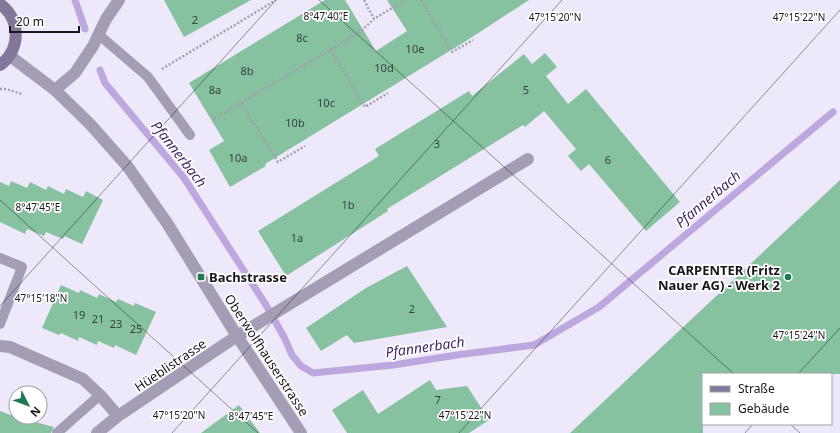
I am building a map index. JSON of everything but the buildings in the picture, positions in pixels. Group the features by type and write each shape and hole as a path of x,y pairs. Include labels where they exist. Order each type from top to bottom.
{"main road":[{"path":"0,4 9,13 15,23 16,34 15,46 10,56 0,65"}],"street":[{"path":"56,90 75,73 93,46 106,19 119,0"},
{"name":"Oberwolfhauserstrasse","path":"10,56 56,90 90,124 128,167 144,188 237,336 301,433"},
{"path":"237,336 528,159"},
{"name":"Hüeblistrasse","path":"97,433 118,416 237,336"},
{"path":"0,346 10,347 83,379 100,395 118,416"}],"lane":[{"path":"98,34 148,77 190,135"},
{"path":"0,258 22,267 0,324"},
{"path":"57,433 100,395"}],"path":[{"path":"148,77 276,0"},
{"path":"364,0 374,19"},
{"path":"214,119 360,32 374,19 405,0"},
{"path":"421,0 452,52 473,40"},
{"path":"331,50 365,107 388,93"},
{"path":"0,89 6,89 22,94"},
{"path":"241,103 278,162 305,146"}],"waterway":[{"name":"Pfannerbach","path":"75,0 85,29"},
{"name":"Pfannerbach","path":"100,70 105,83 184,178 266,305 284,337 292,355 301,366 313,373 393,365 534,345 599,307 833,112"}],"place":[{"name":"Bachstrasse","path":"201,277"},
{"name":"CARPENTER (Fritz Nauer AG) - Werk 2","path":"788,277"}]}
